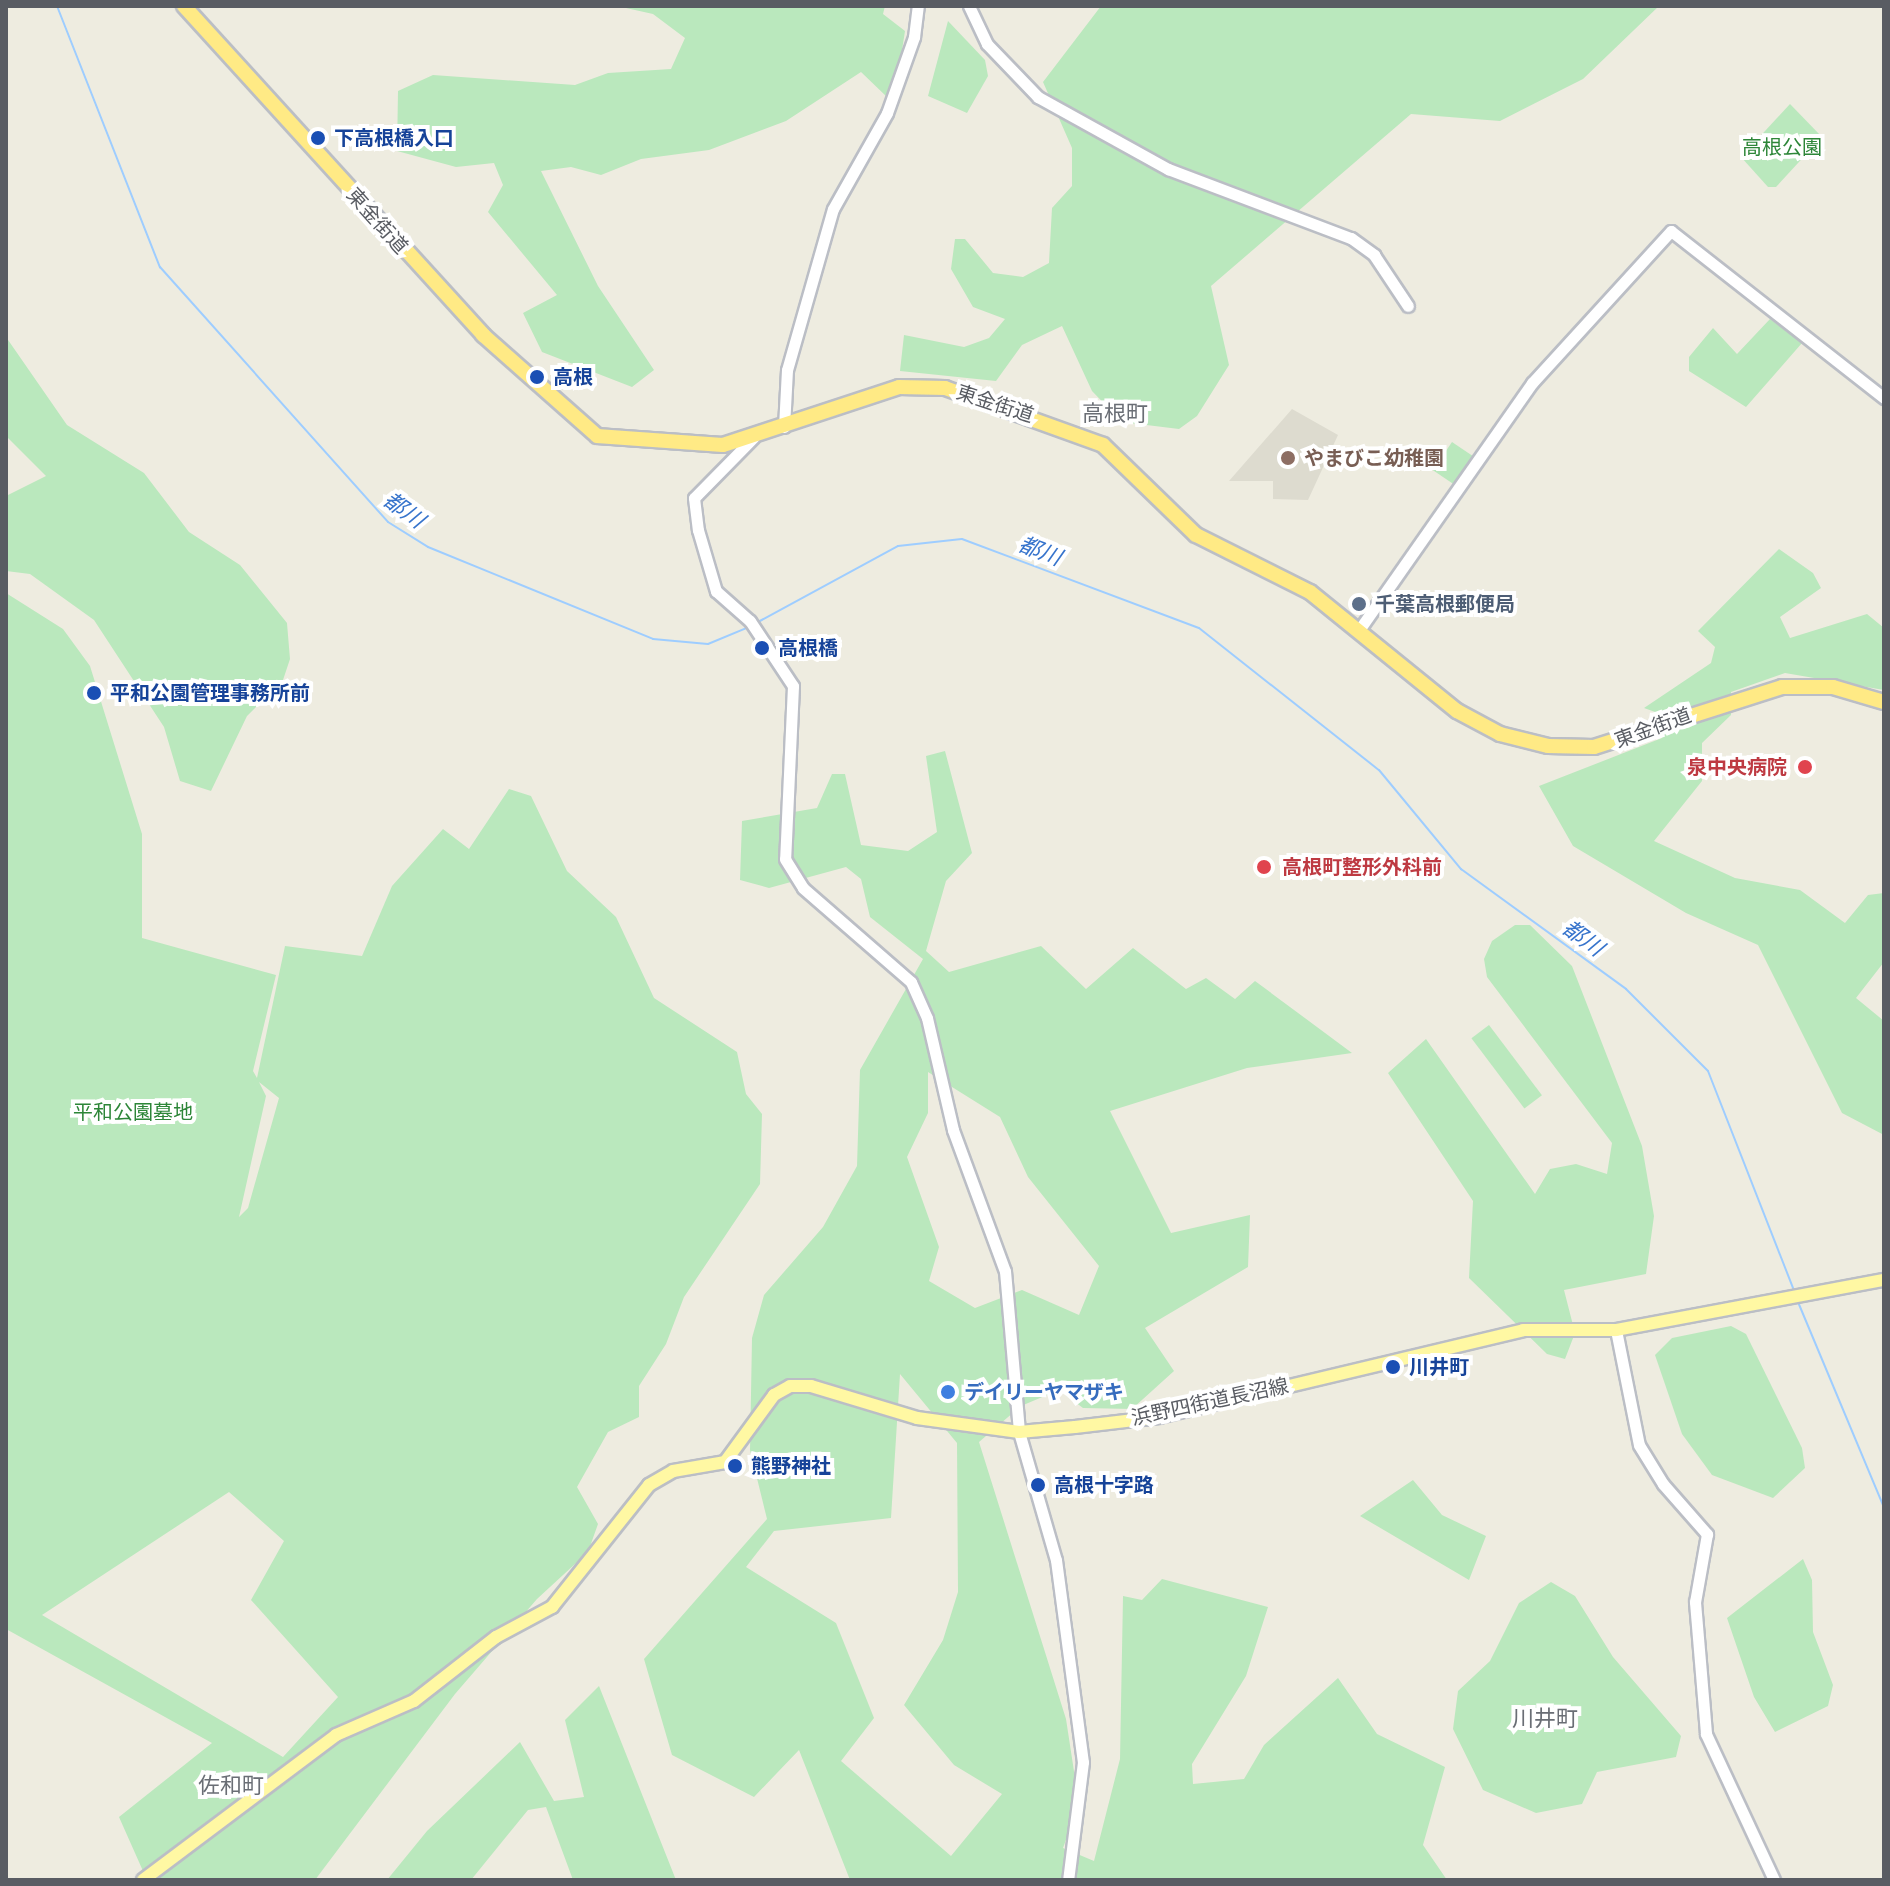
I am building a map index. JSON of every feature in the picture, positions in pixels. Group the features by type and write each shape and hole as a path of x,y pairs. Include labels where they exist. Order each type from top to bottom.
{"highway":[{"name":"東金街道","path":"184,6 457,307 579,424 618,442 705,446 753,438 922,384 1063,427 1103,445 1211,546 1292,581 1474,722 1524,742 1570,749 1624,741 1782,687 1833,687 1884,702"}],"main road":[{"name":"浜野四街道長沼線","path":"143,1880 336,1735 414,1701 496,1637 552,1607 649,1485 673,1471 725,1462 782,1389 801,1384 900,1416 1019,1432 1159,1417 1523,1330 1616,1330 1884,1280"}],"street":[{"path":"784,427 787,370 833,209 887,113 914,37 918,6"},
{"path":"969,6 987,44 1038,97 1168,169 1351,238 1374,255 1408,306"},
{"path":"1359,630 1532,383 1671,231 1884,398"},
{"path":"753,438 705,483 694,511 716,591 750,621 793,686 785,859 803,888 889,957 911,982 927,1018 953,1130 1005,1271 1019,1432 1056,1560 1083,1762 1068,1880"},
{"path":"1616,1330 1639,1445 1663,1484 1707,1534 1695,1602 1706,1734 1774,1880"}],"shaded area":[{"name":"やまびこ幼稚園","path":"1292,409 1338,435 1308,500 1273,499 1273,481 1229,481"}],"green space":[{"path":"617,6 885,6 883,14 905,31 896,89 887,97 861,72 786,121 709,150 641,159 601,175 571,167 541,171 598,286 654,370 632,387 542,352 523,313 557,295 488,212 503,185 494,163 456,167 397,151 398,91 433,75 575,85 608,73 671,69 685,38 653,14"},
{"path":"1101,6 1659,6 1583,79 1500,121 1411,114 1211,286 1229,365 1197,416 1179,429 1122,422 1092,391 1062,326 1022,345 996,381 900,371 904,335 964,347 989,338 1005,319 973,307 951,269 955,239 965,239 993,273 1023,277 1049,263 1052,208 1072,186 1072,148 1043,82"},
{"path":"948,21 985,60 988,76 967,113 928,96"},
{"name":"高根公園","path":"1790,104 1822,137 1776,187 1768,187 1741,157"},
{"path":"1770,319 1802,343 1746,407 1689,371 1689,357 1713,328 1737,354"},
{"path":"6,337 67,425 144,473 189,532 240,565 287,623 290,659 283,680 247,716 211,791 180,781 164,727 94,620 30,574 6,571 6,496 46,476 6,436"},
{"path":"1452,442 1477,459 1458,487 1433,470"},
{"path":"1779,549 1813,573 1821,588 1780,617 1790,638 1867,614 1884,628 1884,690 1785,673 1731,692 1731,715 1702,743 1702,781 1654,841 1735,878 1800,890 1845,923 1868,895 1884,893 1884,962 1856,998 1884,1021 1884,1135 1842,1113 1758,945 1686,913 1573,846 1539,786 1662,738 1658,713 1644,708 1711,663 1715,647 1698,631"},
{"name":"平和公園墓地","path":"6,593 63,629 90,666 142,834 142,938 276,975 253,1071 257,1078 285,946 362,956 392,886 443,829 469,849 509,789 531,796 567,871 616,917 654,998 737,1052 746,1094 762,1114 760,1184 684,1297 666,1344 639,1386 639,1417 608,1432 577,1487 598,1524 588,1552 537,1599 455,1694 315,1880 147,1880 119,1817 212,1743 6,1629","holes":["259,1082 279,1098 248,1208 239,1217 266,1096","229,1492 284,1541 251,1600 338,1697 283,1757 42,1615"]},
{"path":"945,751 972,853 946,881 926,951 949,972 1041,946 1086,989 1133,948 1186,989 1206,978 1235,999 1255,981 1352,1053 1247,1068 1110,1111 1171,1233 1250,1215 1248,1267 1145,1328 1174,1371 1132,1409 1083,1408 1059,1390 1021,1406 979,1442 1066,1719 1079,1804 1063,1848 1094,1861 1120,1759 1123,1596 1142,1600 1162,1579 1268,1607 1246,1676 1192,1764 1193,1784 1244,1779 1264,1745 1338,1678 1377,1734 1445,1767 1423,1845 1447,1880 850,1880 799,1750 754,1797 672,1755 644,1659 767,1519 750,1450 752,1338 764,1295 823,1227 857,1166 860,1070 923,959 870,917 861,879 846,867 769,888 740,880 742,821 817,808 832,774 845,774 861,845 908,851 937,832 926,756","holes":["928,1072 1000,1117 1028,1177 1099,1266 1079,1315 1022,1290 975,1308 929,1281 939,1247 907,1157 928,1113","900,1374 957,1443 958,1592 943,1640 904,1705 954,1765 1002,1794 951,1856 841,1761 874,1718 836,1623 746,1567 774,1531 891,1518"]},
{"path":"1515,925 1530,925 1572,966 1642,1146 1654,1216 1646,1274 1564,1290 1575,1333 1565,1359 1547,1354 1469,1278 1473,1201 1388,1073 1426,1039 1535,1194 1550,1169 1576,1164 1607,1174 1612,1143 1487,977 1484,959 1492,941"},
{"path":"1489,1025 1542,1095 1524,1109 1471,1038"},
{"path":"1731,1326 1746,1334 1802,1448 1805,1468 1773,1498 1712,1475 1682,1434 1655,1355 1672,1338"},
{"path":"1413,1480 1442,1515 1486,1536 1469,1580 1360,1516"},
{"path":"1803,1559 1812,1580 1813,1632 1833,1685 1828,1706 1775,1732 1754,1697 1727,1618"},
{"path":"1551,1582 1575,1596 1613,1657 1681,1736 1676,1757 1597,1772 1582,1804 1536,1813 1483,1790 1453,1729 1458,1691 1490,1661 1519,1603"},
{"path":"599,1686 676,1880 573,1880 546,1807 528,1810 471,1880 387,1880 427,1831 520,1742 554,1801 584,1797 565,1720"}],"waterway":[{"name":"都川","path":"57,6 160,267 388,522 428,547 653,639 708,644 749,627"},
{"name":"都川","path":"758,622 898,546 962,539 1199,628 1379,770 1461,869 1626,989 1708,1071 1795,1293"},
{"name":"都川","path":"1798,1302 1884,1508"}],"place":[{"name":"下高根橋入口","path":"318,138"},
{"name":"高根","path":"537,377"},
{"name":"やまびこ幼稚園","path":"1288,458"},
{"name":"千葉高根郵便局","path":"1359,604"},
{"name":"高根橋","path":"762,648"},
{"name":"平和公園管理事務所前","path":"94,693"},
{"name":"泉中央病院","path":"1805,767"},
{"name":"高根町整形外科前","path":"1264,867"},
{"name":"川井町","path":"1393,1367"},
{"name":"デイリーヤマザキ","path":"948,1392"},
{"name":"熊野神社","path":"735,1466"},
{"name":"高根十字路","path":"1038,1485"}],"district":[{"name":"高根町","path":"1115,414"},
{"name":"川井町","path":"1545,1719"},
{"name":"佐和町","path":"231,1786"}]}
